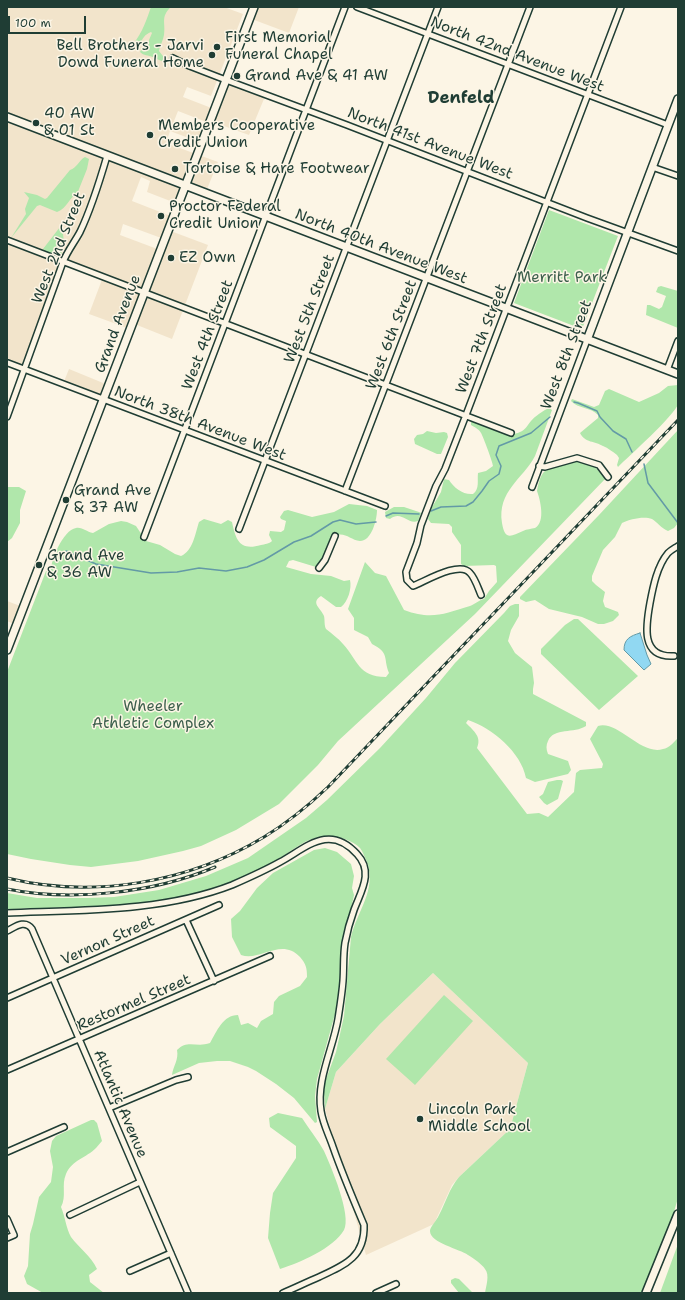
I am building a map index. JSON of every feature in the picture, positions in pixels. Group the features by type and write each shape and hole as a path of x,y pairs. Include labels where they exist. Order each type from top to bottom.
{"street":[{"name":"Grand Avenue","path":"7,650 254,7"},
{"name":"West 4th Street","path":"144,537 346,7"},
{"name":"North 42nd Avenue West","path":"357,7 668,125"},
{"name":"West 5th Street","path":"239,529 438,7"},
{"name":"West 6th Street","path":"345,491 530,7"},
{"name":"West 7th Street","path":"481,595 471,573 468,570 461,569 442,573 414,586 410,585 407,580 406,572 417,543 423,520 466,416 621,7"},
{"name":"North 41st Avenue West","path":"173,58 187,65 468,171 580,216 678,252"},
{"name":"West 8th Street","path":"532,487 678,99"},
{"name":"North 40th Avenue West","path":"7,118 678,374"},
{"name":"West 2nd Street","path":"7,417 63,262 68,250 80,232 98,185 107,156"},
{"path":"652,167 678,176"},
{"path":"7,240 512,433"},
{"path":"667,370 678,341"},
{"name":"North 38th Avenue West","path":"8,363 385,506"},
{"path":"539,466 549,466 577,458 599,465 608,477"},
{"path":"319,568 325,560 335,536"},
{"path":"674,656 660,655 654,650 647,637 646,626 652,593 658,573 669,552 678,546"},
{"path":"7,914 129,907 158,904 188,898 227,887 268,868 314,842 325,840 337,841 348,846 361,860 365,872 364,886 354,912 346,940 338,1017 322,1082 320,1100 322,1119 364,1225 364,1235 357,1253 343,1266 282,1293"},
{"name":"Vernon Street","path":"7,998 219,905"},
{"path":"186,920 214,981"},
{"name":"Atlantic Avenue","path":"7,931 23,924 28,925 32,929 188,1293"},
{"name":"Restormel Street","path":"7,1070 270,956"},
{"path":"109,1108 176,1080 188,1077"},
{"path":"7,1152 64,1127"},
{"path":"70,1215 140,1182"},
{"path":"646,1293 678,1214"},
{"path":"7,1219 14,1235 7,1238"},
{"path":"130,1271 171,1253"},
{"path":"376,1293 396,1284"}],"shaded area":[{"path":"7,7 224,7 243,14 211,96 187,87 183,97 214,109 226,80 266,94 249,135 210,121 209,123 178,111 174,121 205,133 202,143 170,131 166,143 218,162 205,194 185,186 178,204 147,192 150,181 141,177 132,201 173,217 168,230 208,245 172,339 132,323 130,329 89,314 103,277 64,262 25,370 7,365","holes":["123,224 164,239 160,250 120,235"]},
{"path":"254,7 299,7 289,33 249,18"},
{"path":"69,369 108,385 103,400 63,384"},
{"path":"7,601 23,607 16,625 7,621"},
{"name":"Lincoln Park Middle School","path":"433,973 528,1063 510,1129 452,1185 434,1224 366,1255 325,1109 336,1072 380,1024"}],"green space":[{"path":"151,7 171,7 164,17 164,35 159,51 166,60 165,61 140,52 142,48 149,43 151,32 144,37 136,49 132,50 127,46 130,43 134,43 139,35"},
{"path":"85,157 89,159 87,169 77,194 64,208 57,212 40,205 37,206 11,238 26,214 25,209 29,198 24,192 37,195 45,199 47,198 70,170"},
{"name":"Merritt Park","path":"549,210 618,236 582,329 514,303"},
{"path":"60,227 62,227 64,242 60,248 62,254 57,256 44,251 43,249"},
{"path":"661,286 678,291 678,328 646,315 647,305 659,309 662,307 666,296 656,292 658,287"},
{"path":"678,385 678,404 675,409 669,417 618,467 617,465 619,458 617,455 600,444 585,439 580,433 598,418 598,415 595,412 574,404 571,401 572,399 594,407 599,405 605,391 609,389 639,402 659,393 668,386"},
{"name":"Wheeler Athletic Complex","path":"549,408 552,410 535,456 512,486 503,502 501,512 503,529 505,533 509,536 535,528 538,525 541,510 537,489 542,475 549,468 568,462 587,463 596,468 606,478 475,614 338,741 318,765 279,804 236,830 201,846 138,861 91,867 31,859 7,854 7,672 46,571 51,572 55,554 66,534 76,528 93,533 109,524 121,521 127,522 136,526 146,541 160,545 181,556 185,554 191,546 199,522 204,519 221,524 228,520 232,522 235,534 240,543 248,547 254,547 270,543 272,541 269,535 270,531 281,532 284,530 286,521 280,517 284,511 288,510 312,517 334,512 349,504 367,506 377,510 376,519 371,534 364,540 356,540 344,535 334,536 322,563 316,567 293,560 289,561 286,567 311,574 331,576 344,581 350,580 349,595 346,602 341,607 336,607 321,596 316,601 317,606 323,613 326,629 341,642 364,671 377,676 386,677 389,673 384,653 372,644 368,637 354,630 354,618 348,609 365,562 375,573 386,576 404,610 422,615 437,615 470,606 484,599 497,582 496,566 464,566 461,564 461,545 452,532 452,527 449,524 431,523 428,519 431,509 441,492 444,479 449,480 453,486 462,492 473,494 477,490 478,473 486,471 493,466 482,435 479,430 471,425 471,421 483,424 507,434 514,434 523,430 534,418"},
{"path":"678,430 678,523 674,528 668,531 649,518 637,518 622,523 615,537 603,550 592,576 592,581 605,592 603,601 605,607 618,612 619,615 613,621 598,624 582,617 549,609 535,600 526,602 520,599 520,597"},
{"path":"427,431 447,433 448,437 441,454 437,454 415,444 414,439 417,435 423,434"},
{"path":"7,487 19,487 26,491 20,510 20,523 12,538 7,542"},
{"path":"394,507 404,507 421,513 418,521 414,522 398,516 390,519 386,518 385,512"},
{"path":"519,604 519,616 511,630 508,641 515,653 532,667 534,683 533,694 586,722 586,726 576,730 559,732 555,734 547,743 546,747 548,754 568,761 571,770 568,774 535,782 526,778 523,768 512,750 496,735 468,720 466,723 478,737 479,741 477,748 527,814 539,813 548,817 574,792 576,773 580,770 602,768 603,764 590,739 598,726 614,728 646,748 655,750 663,749 671,745 678,738 678,1198 668,1232 641,1293 485,1293 487,1277 484,1267 468,1255 440,1242 431,1235 431,1228 459,1177 510,1129 528,1063 433,973 380,1024 336,1072 325,1109 325,1082 336,1052 344,1016 351,937 370,882 367,862 360,848 356,844 339,837 332,836 311,839 302,843 273,862 240,878 185,896 128,904 7,910 7,893 37,898 114,897 159,890 206,876 248,858 306,818 327,800 380,748 426,698 455,663 510,606"},
{"path":"574,619 578,619 638,676 599,710 541,654 541,649 565,625"},
{"path":"557,780 563,781 558,799 547,805 539,797 543,794 548,782"},
{"path":"325,848 337,852 351,864 354,876 352,888 354,895 343,938 339,992 335,1014 317,1079 315,1096 317,1122 315,1123 294,1098 276,1084 248,1067 230,1061 217,1061 199,1063 172,1075 177,1057 177,1050 181,1047 189,1044 200,1045 210,1043 221,1024 233,1016 238,1015 241,1025 248,1023 257,1028 261,1021 273,1014 274,1002 279,996 300,986 307,977 304,962 293,951 278,949 256,955 241,955 232,937 231,919 240,911 257,888 273,873 314,850"},
{"path":"444,995 473,1021 415,1085 386,1059"},
{"path":"278,1113 302,1118 322,1147 340,1191 346,1223 344,1230 339,1237 324,1249 306,1259 280,1269 268,1238 270,1213 273,1193 296,1158 296,1146 270,1127 269,1118"},
{"path":"94,1120 97,1123 102,1141 96,1148 75,1162 69,1169 64,1182 64,1199 61,1207 71,1237 92,1260 97,1269 89,1275 90,1282 104,1293 43,1293 27,1284 24,1276 28,1266 30,1234 39,1197 51,1182 53,1167 50,1151 52,1141 56,1136"},
{"path":"678,1244 678,1293 660,1293"},
{"path":"455,1278 459,1279 473,1293 459,1293 451,1283 451,1280"}],"water":[{"path":"640,633 651,664 644,670 624,650 625,643 628,638"}],"waterway":[{"path":"574,402 597,411 600,417 613,431 626,439 632,452"},
{"path":"431,511 441,507 466,506 473,502 489,481 499,474 501,466 496,455 499,446 531,433 550,417"},
{"path":"644,464 648,483 678,523"},
{"path":"386,516 393,513 419,514"},
{"path":"66,551 96,564 151,573 177,572 199,568 226,571 247,567 264,560 294,542 311,536 333,522 340,520 356,524 376,522"}],"railway":[{"path":"7,878 40,884 73,887 139,883 172,876 204,866 235,853 281,826 328,787 678,420"},
{"path":"7,889 58,895 112,893 166,883 215,867"}],"place":[{"name":"First Memorial Funeral Chapel","path":"217,47"},
{"name":"Bell Brothers - Jarvi Dowd Funeral Home","path":"212,55"},
{"name":"Grand Ave & 41 AW","path":"237,76"},
{"name":"40 AW & 01 St","path":"36,123"},
{"name":"Members Cooperative Credit Union","path":"150,135"},
{"name":"Tortoise & Hare Footwear","path":"175,169"},
{"name":"Proctor Federal Credit Union","path":"161,216"},
{"name":"EZ Own","path":"171,258"},
{"name":"Grand Ave & 37 AW","path":"66,500"},
{"name":"Grand Ave & 36 AW","path":"39,565"},
{"name":"Lincoln Park Middle School","path":"420,1119"}],"district":[{"name":"Denfeld","path":"461,99"}]}
